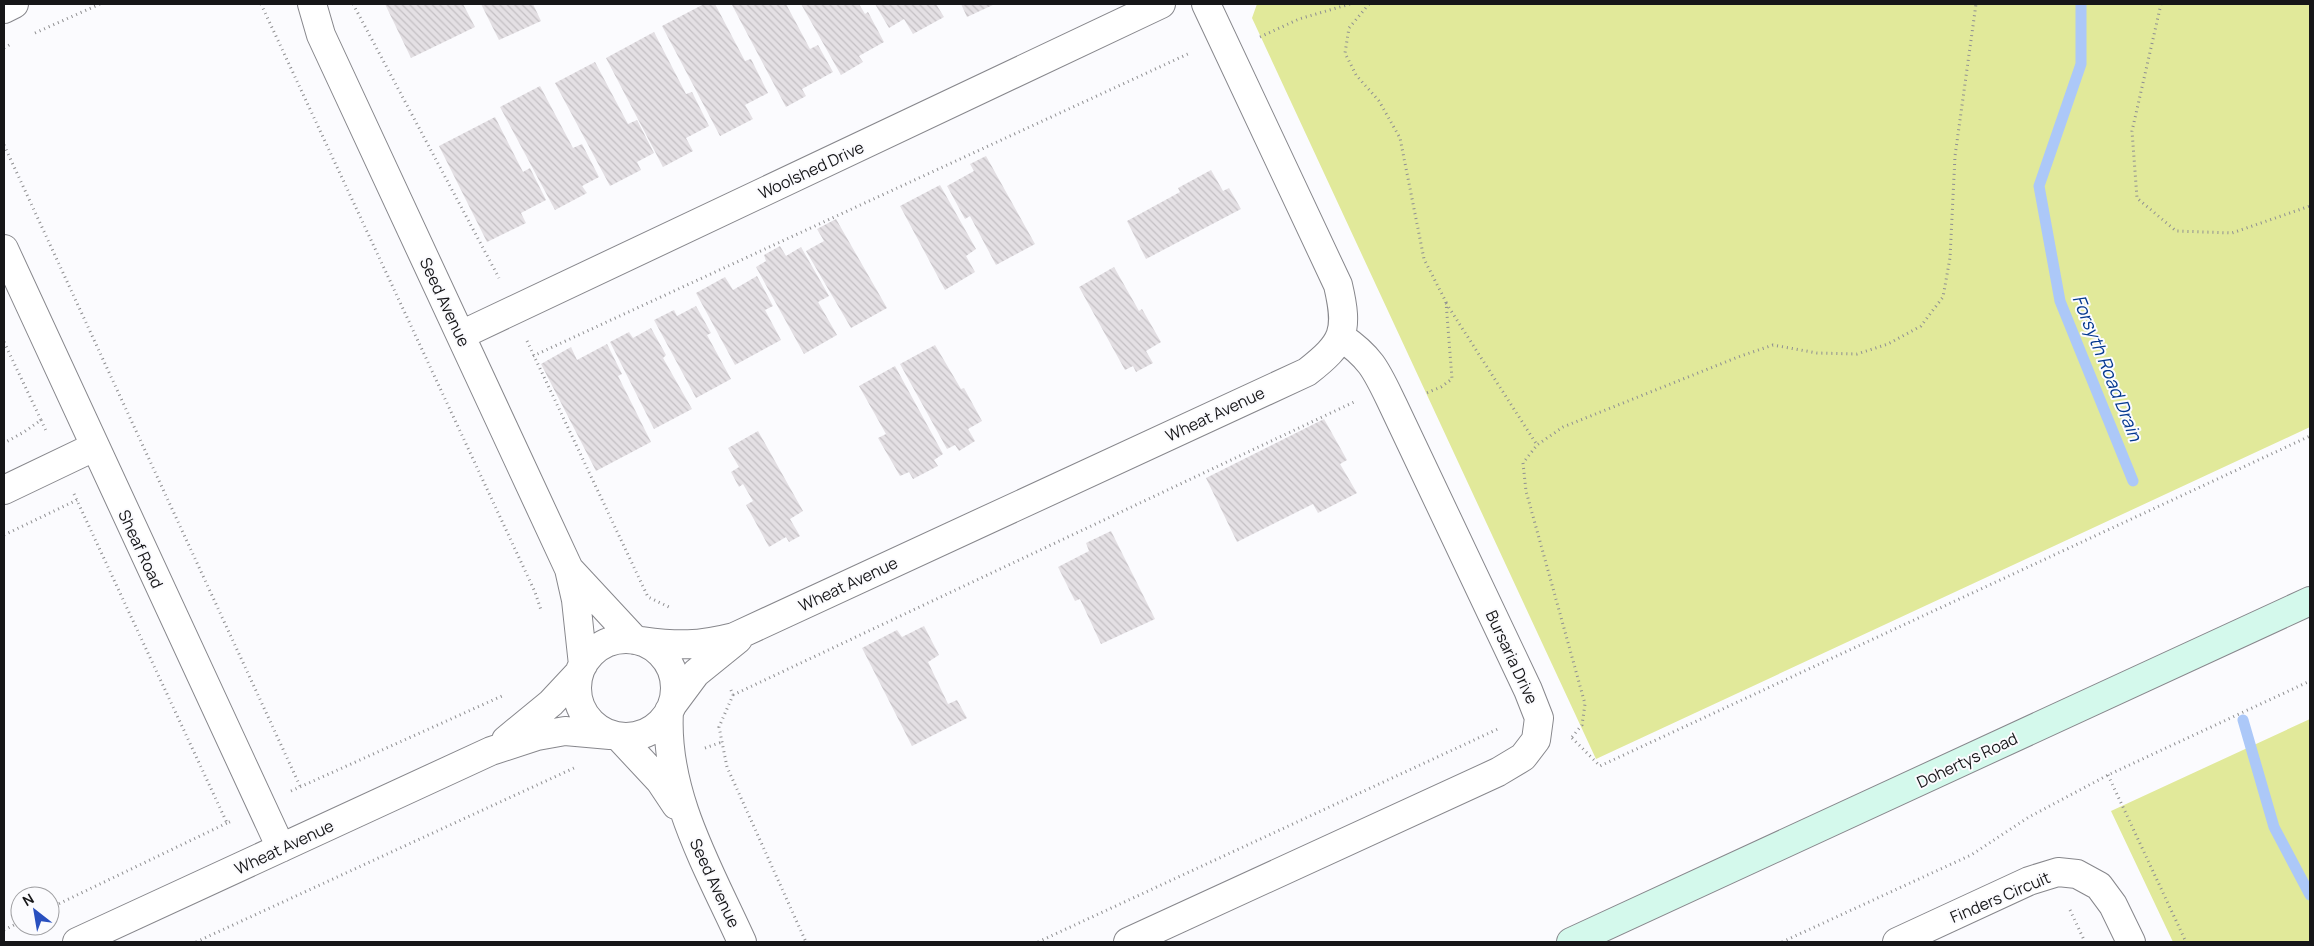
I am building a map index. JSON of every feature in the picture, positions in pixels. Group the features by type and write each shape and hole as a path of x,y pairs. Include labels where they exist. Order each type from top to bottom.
{"main road":[{"name":"Dohertys Road","path":"1571,942 2310,601"},
{"name":"Dohertys Road","path":"1561,942 1624,919"}],"street":[{"path":"4,9 14,4"},
{"name":"Seed Avenue","path":"301,4 321,34"},
{"name":"Seed Avenue","path":"312,4 321,34 569,568 576,600 581,669"},
{"name":"Woolshed Drive","path":"461,335 1161,4"},
{"path":"1206,4 1338,285 1344,313 1341,338"},
{"name":"Sheaf Road","path":"4,249 281,848"},
{"name":"Bursaria Drive","path":"1341,338 1360,350 1373,364 1394,405 1528,690 1539,718 1536,740"},
{"name":"Wheat Avenue","path":"638,641 677,646 706,644 734,637 1307,372 1329,355 1341,338"},
{"path":"4,490 94,447"},
{"name":"Seed Avenue","path":"569,568 638,641"},
{"name":"Wheat Avenue","path":"671,707 696,673 749,630"},
{"path":"627,639 638,641 656,649 666,659 673,673 676,688 671,707 655,729 641,735 614,736 596,728 586,718 579,704 576,688 581,669 597,648 611,642 627,639"},
{"name":"Wheat Avenue","path":"491,751 531,721 551,703 581,669"},
{"name":"Seed Avenue","path":"671,707 668,734 674,774 688,823 742,942"},
{"name":"Wheat Avenue","path":"77,942 491,751 537,736 565,731 614,736"},
{"name":"Seed Avenue","path":"614,736 660,780 688,823"},
{"path":"1128,942 1498,772 1523,757 1536,740"},
{"name":"Finders Circuit","path":"1897,942 2029,881 2058,872 2077,874 2100,886 2113,905 2131,942"}],"path":[{"path":"30,36 100,4"},
{"path":"261,4 531,583 543,618"},
{"path":"354,4 498,279 508,275"},
{"path":"533,356 1203,47 1210,60 1299,20 1350,4"},
{"path":"1369,4 1349,28 1345,53 1356,75 1379,101 1400,138 1424,259 1446,302 1537,445"},
{"path":"1536,740 1571,738 1582,725 1584,704 1526,491 1523,463 1537,445 1563,427 1738,357 1773,345 1817,352 1856,354 1888,344 1922,326 1943,297 1950,258 1955,156 1976,4"},
{"path":"2161,4 2132,131 2137,198 2176,231 2232,233 2310,206"},
{"path":"4,48 12,44"},
{"path":"4,145 300,786"},
{"path":"1394,405 1442,387 1452,379 1446,302"},
{"path":"4,342 227,823"},
{"path":"733,695 1355,402"},
{"path":"4,443 41,420"},
{"path":"1571,738 1600,766 2310,436"},
{"path":"4,535 77,500"},
{"path":"1782,942 1971,855 2029,816 2108,775 2310,680"},
{"path":"60,903 300,786 507,694"},
{"path":"1038,942 1505,726"},
{"path":"196,942 580,765"},
{"path":"2108,775 2186,942"},
{"path":"2067,903 2085,942"}],"green space":[{"path":"1257,4 2310,4 2310,427 1596,759 1252,18"},
{"path":"2310,719 2310,942 2173,942 2111,811"}],"building":[{"path":"385,4 463,4 475,27 411,58"},
{"path":"481,4 533,4 541,21 499,40"},
{"path":"704,4 715,4 745,61 751,59 768,93 745,105 753,119 720,136 662,26"},
{"path":"786,4 810,49 818,45 833,72 802,89 806,96 786,107 732,5"},
{"path":"801,4 859,4 865,14 868,12 884,42 859,56 863,62 841,75"},
{"path":"875,4 936,4 944,17 913,34 904,19 889,28"},
{"path":"961,4 995,4 967,17"},
{"path":"654,32 686,94 692,92 709,126 686,138 693,151 663,167 606,58"},
{"path":"595,62 628,124 637,120 654,153 637,162 641,170 610,186 555,83"},
{"path":"540,86 573,148 582,144 599,177 582,186 587,193 555,210 500,107"},
{"path":"495,117 523,172 530,168 546,200 521,213 526,223 487,242 439,146"},
{"path":"986,156 1035,244 996,265 970,216 965,219 947,186 974,171 970,164"},
{"path":"1211,170 1223,191 1229,188 1241,209 1146,259 1127,221 1180,192 1178,188"},
{"path":"940,185 976,249 966,256 975,272 945,290 900,206"},
{"path":"836,219 887,308 851,328 806,251 824,241 817,229"},
{"path":"780,246 786,256 801,247 829,296 818,302 837,335 804,354 756,267 766,261 764,255"},
{"path":"1114,267 1139,311 1142,309 1161,342 1146,351 1153,363 1136,372 1133,366 1125,370 1079,287"},
{"path":"757,276 773,306 765,310 781,340 735,365 696,293 725,277 733,290"},
{"path":"696,306 711,333 707,335 731,379 696,398 654,320 674,310 677,316"},
{"path":"651,328 666,355 663,358 692,409 654,429 610,342 629,332 633,338"},
{"path":"607,344 622,374 618,376 651,442 596,471 541,364 571,347 577,360"},
{"path":"935,345 961,389 964,388 982,421 968,429 975,441 959,451 955,445 947,449 900,364"},
{"path":"895,366 943,454 934,460 938,466 913,479 909,472 900,476 878,438 886,434 859,386"},
{"path":"1324,419 1347,460 1340,464 1357,493 1318,513 1313,504 1237,542 1206,478"},
{"path":"758,431 803,511 790,519 800,536 789,542 786,537 769,547 746,505 753,501 743,484 739,487 731,472 739,467 728,448"},
{"path":"1111,531 1155,619 1101,644 1080,599 1075,601 1058,567 1089,551 1086,543"},
{"path":"924,626 939,655 928,662 948,704 957,700 967,718 912,746 862,648 897,630 902,637"}],"waterway":[{"name":"Forsyth Road Drain","path":"2081,4 2081,64 2039,186 2060,301 2133,481"},
{"name":"Forsyth Road Drain","path":"2243,720 2274,827 2310,895"}]}
